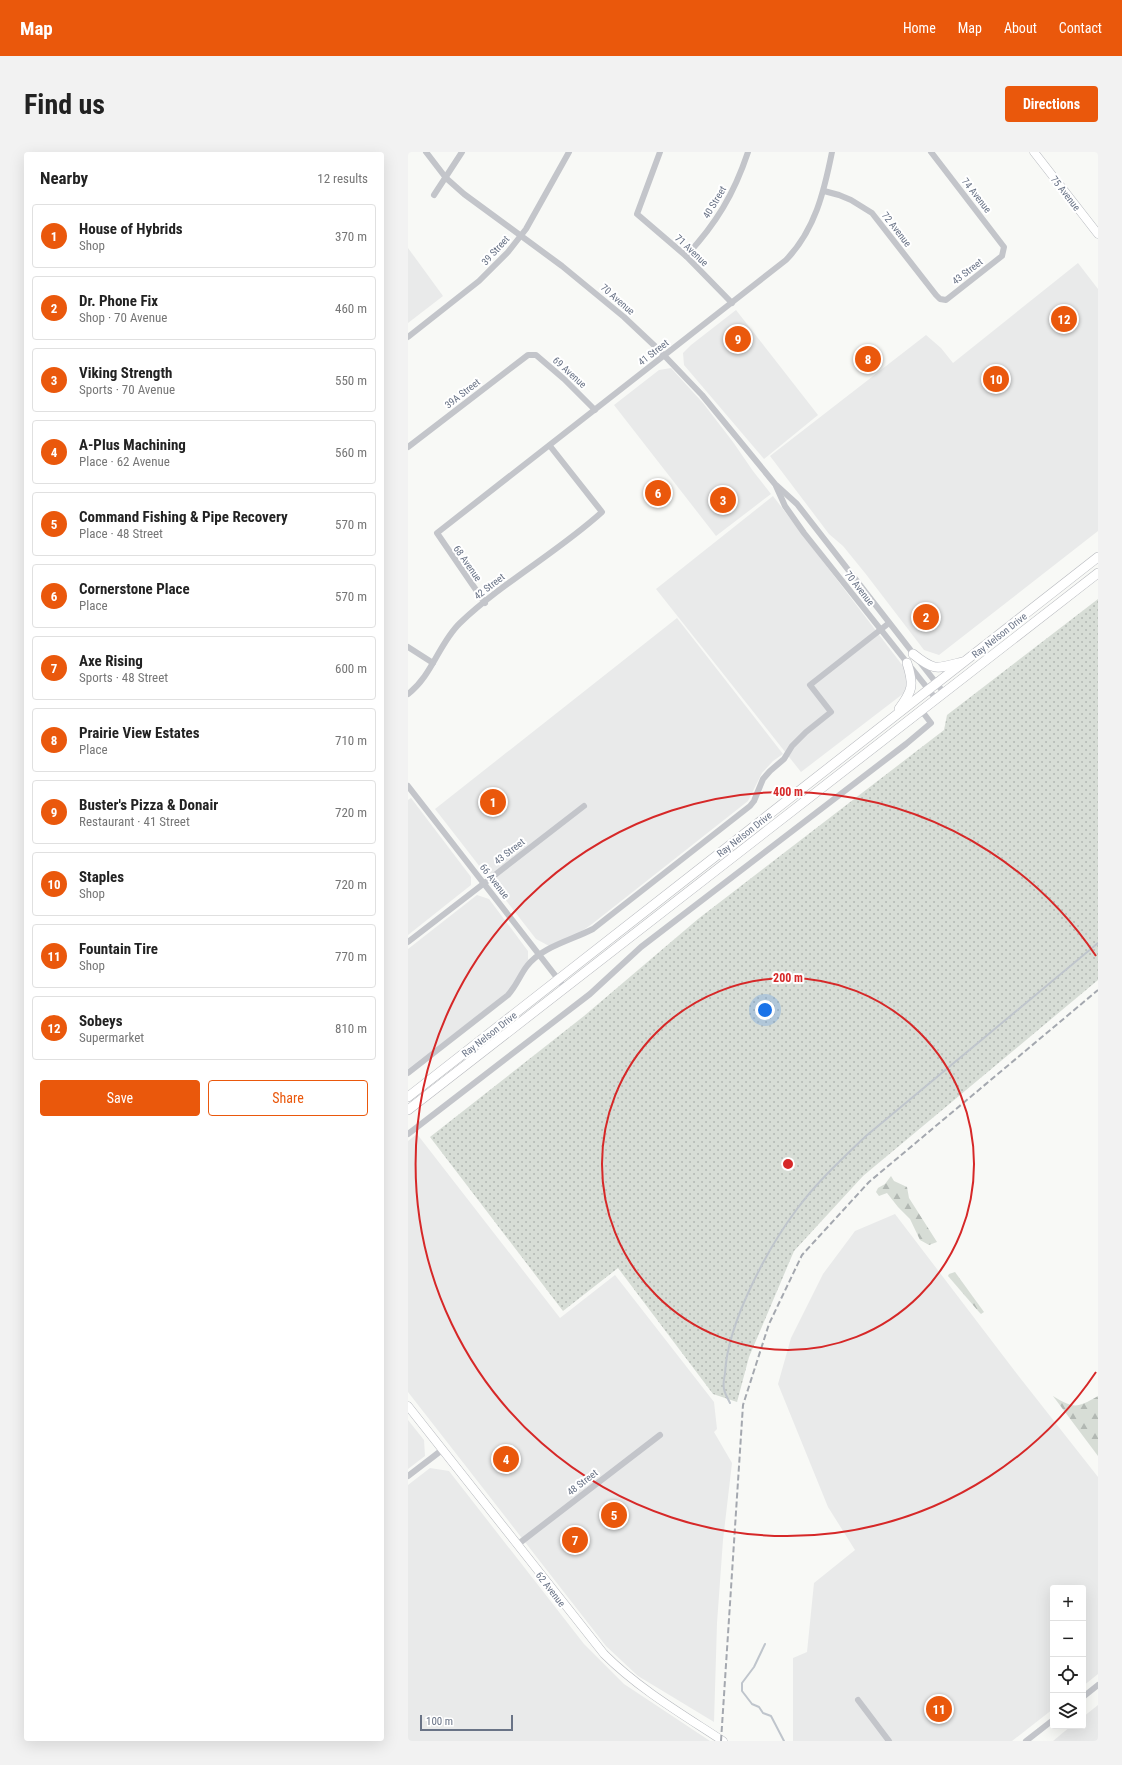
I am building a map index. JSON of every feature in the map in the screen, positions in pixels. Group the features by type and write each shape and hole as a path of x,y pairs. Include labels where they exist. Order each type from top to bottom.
{"highway":[{"name":"Ray Nelson Drive","path":"408,1097 937,684 1098,556"},
{"name":"Ray Nelson Drive","path":"408,1110 1098,572"},
{"path":"913,654 927,665 934,668 967,660"},
{"path":"890,720 912,690 912,682 907,663"}],"main road":[{"name":"75 Avenue","path":"1034,152 1098,234"},
{"name":"62 Avenue","path":"408,1406 588,1635 619,1670 641,1687 723,1741"}],"street":[{"name":"70 Avenue","path":"426,152 446,178 478,205 562,266 601,297 664,356 716,411 775,484 797,504 944,693"},
{"path":"434,195 462,152"},
{"name":"39 Street","path":"408,337 480,280 494,267 520,236 569,152"},
{"name":"71 Avenue","path":"660,152 637,214 686,256 732,303"},
{"name":"40 Street","path":"686,256 713,225 728,202 740,178 748,152"},
{"name":"41 Street","path":"437,533 786,260 796,250 808,232 816,215 824,191 832,152"},
{"name":"74 Avenue","path":"930,152 999,239 1004,247 1004,253"},
{"name":"72 Avenue","path":"824,191 851,200 872,213 940,299"},
{"name":"43 Street","path":"940,299 946,300 1004,253"},
{"name":"69 Avenue","path":"528,355 536,355 569,384 595,410"},
{"name":"39A Street","path":"408,447 528,355"},
{"name":"42 Street","path":"408,694 416,688 459,624 602,512 550,446"},
{"name":"70 Avenue","path":"775,484 784,506 880,630 936,699"},
{"name":"68 Avenue","path":"437,533 445,547 485,603"},
{"path":"408,1073 508,995 519,982 527,967 540,955 549,949 572,940 593,929 750,806 754,801 763,779 784,759 792,746 806,732 831,712 810,685 889,623"},
{"path":"408,647 433,663"},
{"path":"408,1134 590,994 641,947 906,744 931,723 921,710"},
{"name":"66 Avenue","path":"408,786 565,988"},
{"name":"43 Street","path":"408,942 584,806"},
{"name":"48 Street","path":"517,1545 660,1435"},
{"path":"408,1476 442,1450"},
{"path":"1086,1695 1098,1685"},
{"path":"858,1700 889,1741"},
{"path":"1026,1741 1050,1722"}],"shaded area":[{"path":"408,248 443,296 408,323"},
{"path":"1078,263 1098,289 1098,531 939,655 924,650 843,546 829,534 770,456 926,335 941,348 953,363"},
{"path":"736,310 818,415 764,459 684,365 683,353"},
{"path":"671,368 703,403 771,494 716,536 614,405 659,370"},
{"path":"773,496 906,670 908,682 904,693 801,772 656,589"},
{"path":"677,618 783,754 773,761 762,773 748,801 592,924 572,938 551,947 536,939 435,809"},
{"path":"411,798 471,877 471,885 408,935 408,800"},
{"path":"477,895 489,899 528,951 528,960 509,992 408,1069 408,949"},
{"path":"417,1134 560,1318 615,1275 714,1402 717,1429 714,1432 732,1463 723,1540 717,1623 714,1722 638,1676 606,1646 408,1392 408,1141"},
{"path":"895,1214 1098,1477 1098,1674 1086,1684 1086,1585 1050,1585 1050,1711 1012,1741 793,1741 793,1658 807,1652 814,1583 855,1550 828,1507 778,1384 791,1338 823,1274 855,1231"},
{"path":"408,1420 424,1440 425,1456 408,1469"},
{"path":"430,1468 449,1471 584,1644 624,1684 710,1741 408,1741 408,1485"},
{"path":"1098,1705 1098,1741 1053,1741 1067,1729 1086,1729 1086,1715"}],"green space":[{"path":"1098,599 1098,980 863,1176 794,1251 749,1357 737,1402 713,1394 618,1268 563,1311 430,1137 584,1016 698,919 944,730 947,715"},
{"path":"891,1176 894,1181 907,1187 909,1198 937,1242 929,1245 920,1240 910,1219 887,1193 879,1196 876,1192 878,1188 885,1184"},
{"path":"955,1272 984,1312 981,1314 979,1312 948,1276 949,1274"},
{"path":"1053,1396 1071,1405 1080,1405 1098,1396 1098,1456"}],"waterway":[{"path":"730,1403 724,1391 724,1381 727,1354 733,1333 750,1288 773,1245 797,1209 830,1171 866,1136 1098,943"},
{"path":"765,1644 754,1667 742,1683 742,1691 752,1704 759,1707 763,1713 771,1716 784,1741"}],"railway":[{"path":"721,1741 743,1405 769,1324 802,1255 869,1182 1098,990"}],"place":[{"name":"Sobeys","path":"1064,319"},
{"name":"Buster's Pizza & Donair","path":"738,339"},
{"name":"Prairie View Estates","path":"868,359"},
{"name":"Staples","path":"996,379"},
{"name":"Cornerstone Place","path":"658,493"},
{"name":"Viking Strength","path":"723,500"},
{"name":"Dr. Phone Fix","path":"926,617"},
{"name":"House of Hybrids","path":"493,802"},
{"name":"A-Plus Machining","path":"506,1459"},
{"name":"Command Fishing & Pipe Recovery","path":"614,1515"},
{"name":"Axe Rising","path":"575,1540"},
{"name":"Fountain Tire","path":"939,1709"}]}
